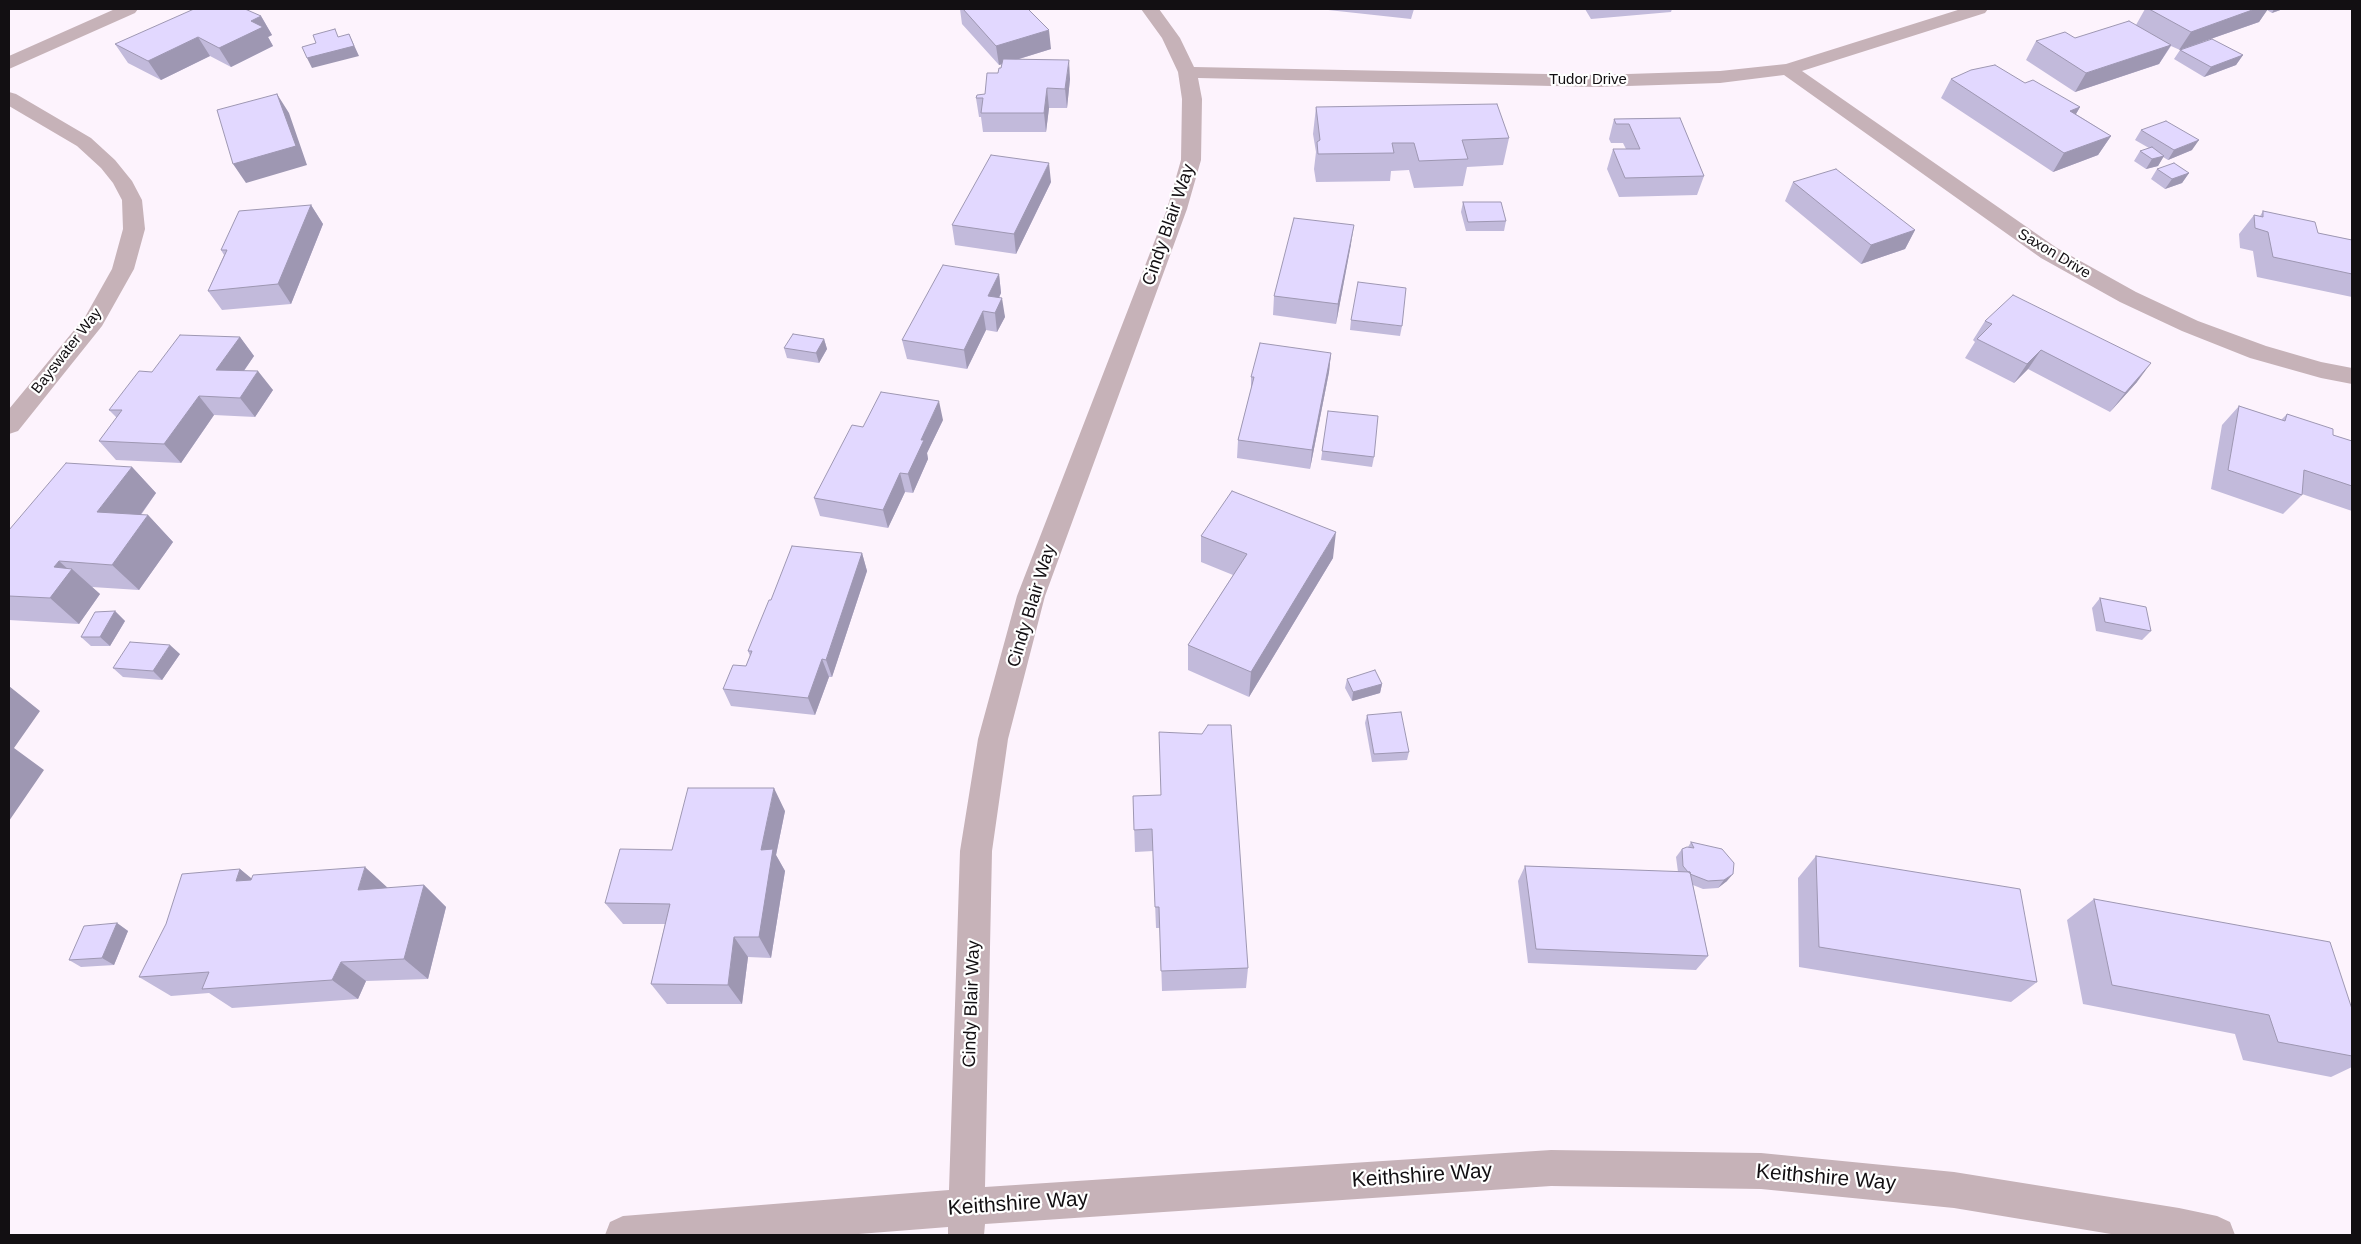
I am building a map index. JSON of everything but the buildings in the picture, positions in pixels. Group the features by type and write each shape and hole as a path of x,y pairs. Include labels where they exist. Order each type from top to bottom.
{"street":[{"path":"9,63 129,9"},
{"name":"Cindy Blair Way","path":"966,1221 976,851 993,739 1031,596 1192,160 1194,128 1187,72 1171,38 1150,9"},
{"name":"Tudor Drive","path":"1187,72 1597,81 1720,77 1788,69 1979,9"},
{"name":"Saxon Drive","path":"1788,69 2049,253 2128,297 2190,326 2258,352 2321,370 2352,376"},
{"name":"Bayswater Way","path":"9,98 84,142 108,164 122,181 132,200 134,230 123,269 94,322 9,425"},
{"name":"Keithshire Way","path":"623,1235 966,1221 1551,1168 1751,1171 1954,1190 2217,1235"}]}
